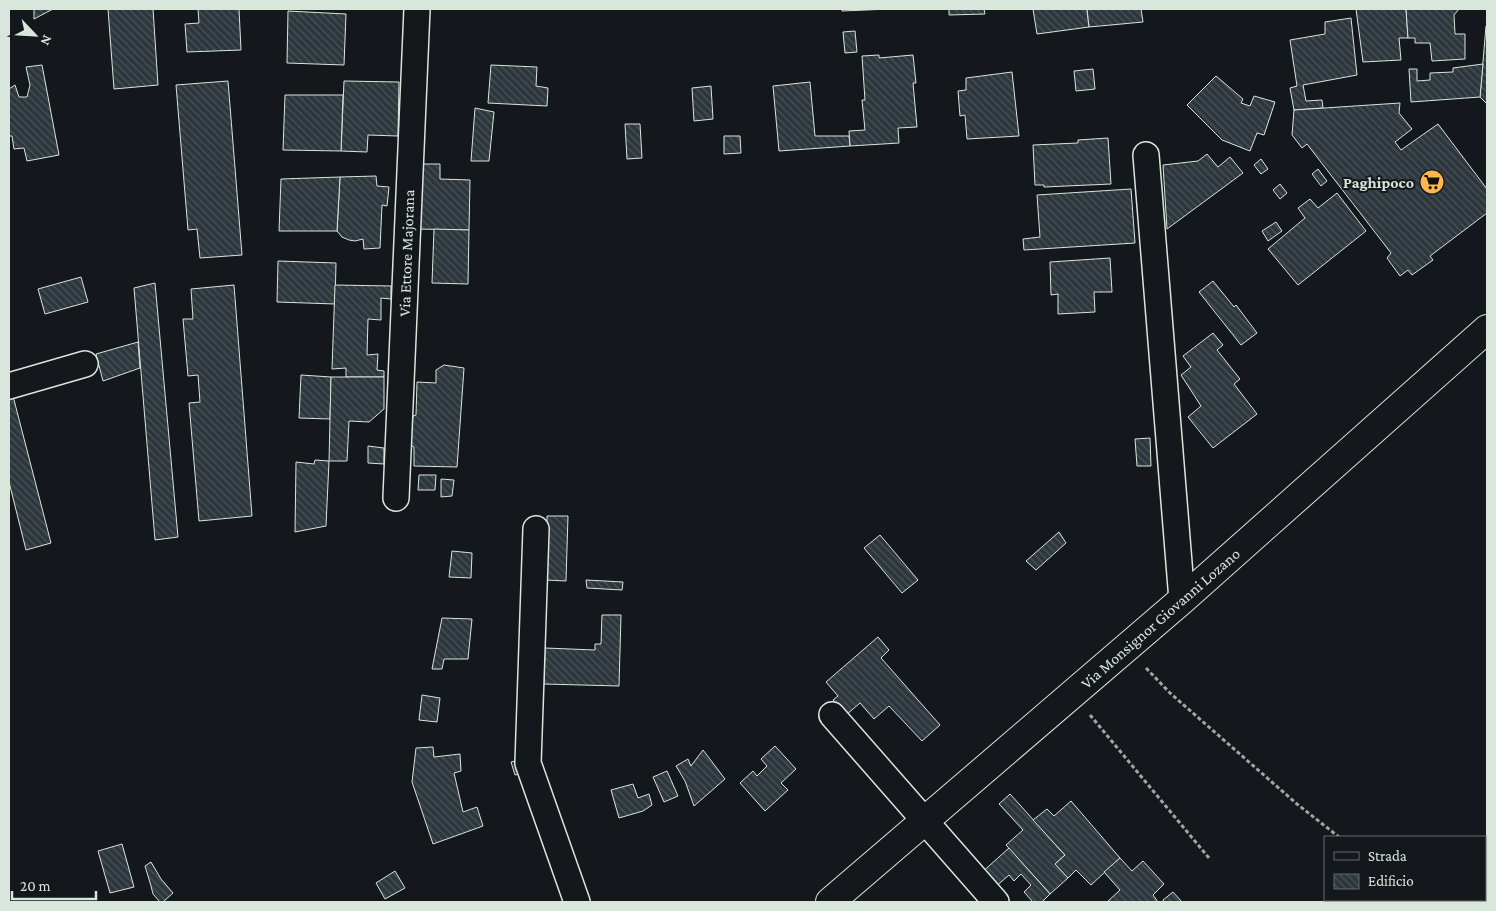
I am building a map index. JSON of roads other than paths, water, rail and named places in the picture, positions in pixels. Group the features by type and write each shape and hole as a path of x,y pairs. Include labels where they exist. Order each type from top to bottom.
{"main road":[{"name":"Via Monsignor Giovanni Lozano","path":"830,902 1182,600 1487,329"}],"street":[{"name":"Via Ettore Majorana","path":"396,498 417,9"},
{"path":"1146,156 1182,600"},
{"path":"9,386 85,364"},
{"path":"536,529 528,763 577,902"},
{"path":"832,715 996,902"}],"place":[{"name":"Paghipoco","path":"1432,182"}]}
